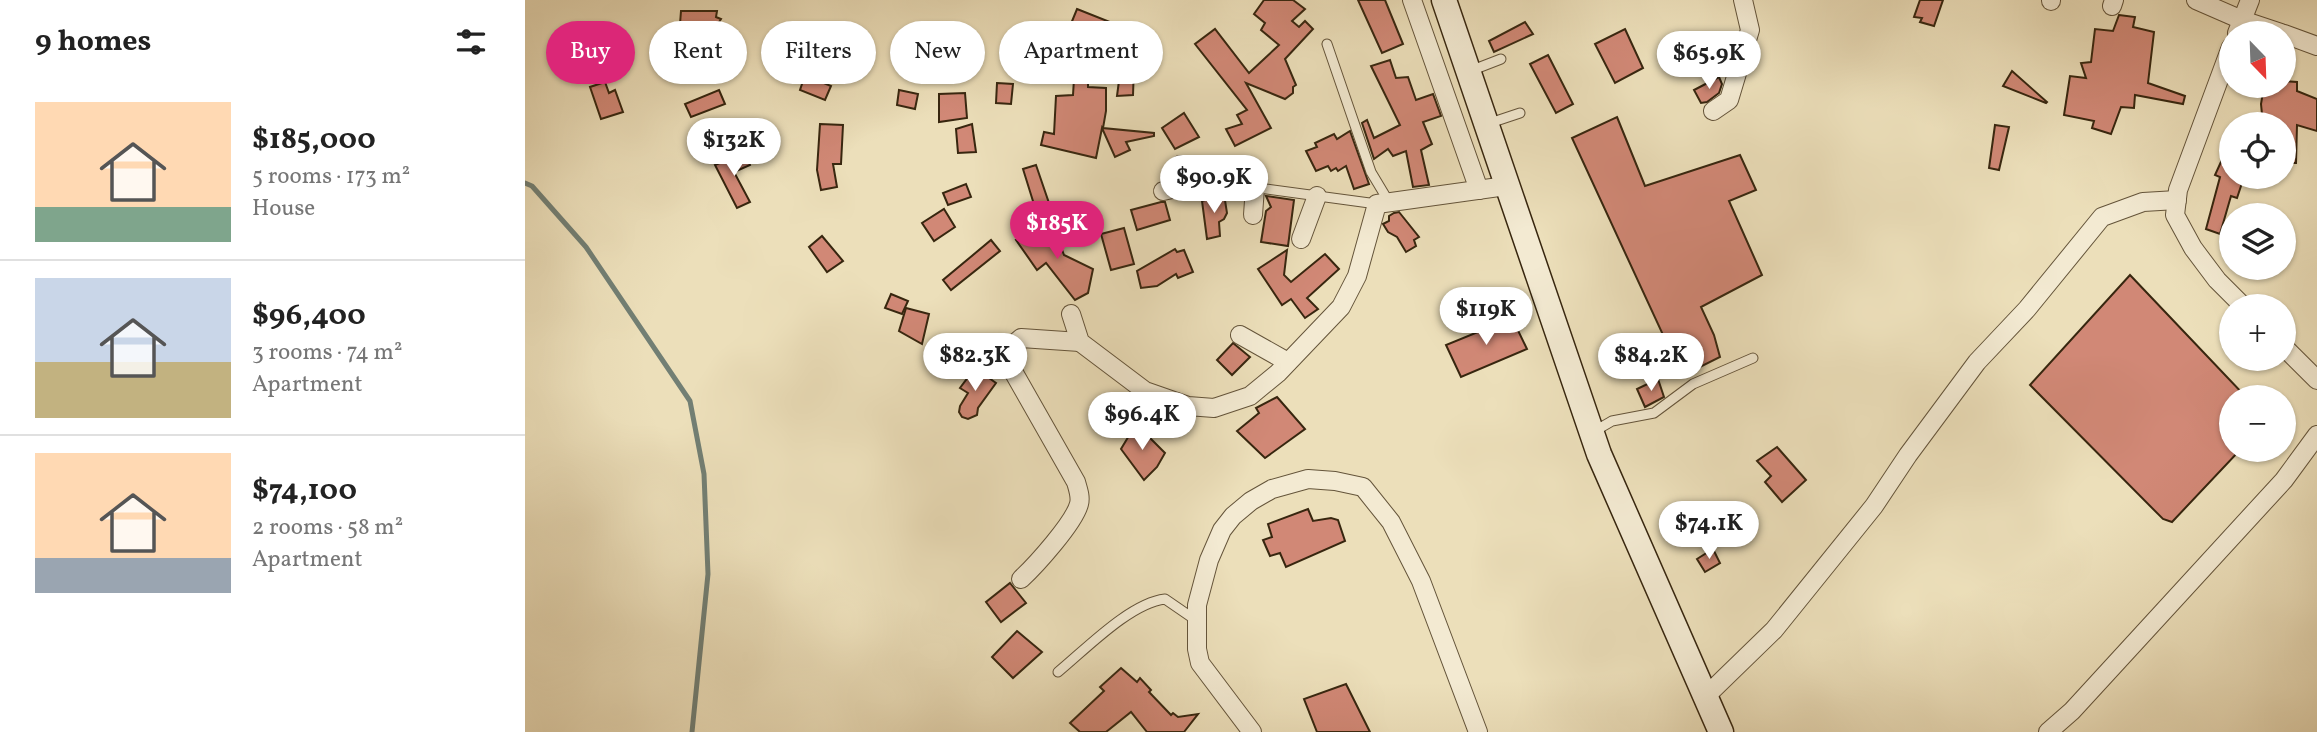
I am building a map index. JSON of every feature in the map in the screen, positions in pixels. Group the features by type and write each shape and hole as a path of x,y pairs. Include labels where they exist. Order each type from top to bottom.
{"main road":[{"path":"1444,0 1599,454 1721,732"}],"street":[{"path":"1412,0 1479,190"},
{"path":"1713,111 1729,100 1750,30 1743,0"},
{"path":"2196,0 2229,21"},
{"path":"2241,21 2250,0"},
{"path":"2296,37 2315,40"},
{"path":"2219,79 2178,190 2175,215 2193,248 2231,294"},
{"path":"1163,191 1190,185 1191,176"},
{"path":"1191,176 1195,198"},
{"path":"1021,579 1042,559 1074,516 1081,501 1076,482 1010,366 1007,350 1021,338 1080,342 1146,391 1188,406 1214,408 1250,396 1288,362 1341,306 1357,276 1383,203 1506,186"},
{"path":"1253,215 1255,187"},
{"path":"1301,239 1317,195"},
{"path":"1705,697 1774,630 1874,506 1977,362 2027,309 2102,217 2143,202 2177,200"},
{"path":"1071,314 1080,342"},
{"path":"1240,335 1288,362"},
{"path":"2296,359 2317,380"},
{"path":"2048,732 2072,711 2228,542 2284,480 2317,435"},
{"path":"1252,732 1200,663 1196,605 1209,560 1233,516 1272,489 1308,479 1363,487 1391,522 1422,581 1478,732"}],"lane":[{"path":"1191,176 1383,203 1327,44"},
{"path":"1468,72 1501,59"},
{"path":"1485,124 1520,113"},
{"path":"1592,433 1612,421 1654,413 1693,384 1753,358"},
{"path":"1058,672 1126,616 1146,603 1165,599 1197,621"}],"building":[{"path":"1264,0 1293,0 1305,9 1292,21 1299,27 1305,21 1313,29 1285,59 1296,85 1293,87 1293,93 1285,99 1246,83 1271,128 1235,146 1226,129 1242,124 1237,115 1247,110 1195,44 1215,29 1249,73 1279,45 1261,30 1265,23 1254,14"},
{"path":"1358,0 1385,0 1403,44 1382,53"},
{"path":"1920,0 1943,0 1934,26 1920,22 1922,18 1914,17"},
{"path":"1077,9 1107,21 1072,21"},
{"path":"681,11 717,11 716,17 721,19 720,21 680,21"},
{"path":"2119,15 2135,17 2133,27 2154,32 2148,83 2185,96 2183,104 2135,95 2134,108 2121,107 2111,134 2092,128 2094,121 2064,115 2070,76 2086,78 2081,63 2091,62 2095,29 2113,31"},
{"path":"1525,22 1533,34 1494,52 1489,41"},
{"path":"1625,29 1643,68 1615,83 1595,44"},
{"path":"1548,55 1573,104 1556,113 1530,64"},
{"path":"1390,60 1396,78 1408,77 1416,100 1433,94 1441,116 1423,122 1432,144 1421,150 1429,185 1413,187 1406,151 1393,156 1388,149 1374,159 1362,123 1367,120 1374,138 1400,125 1371,66"},
{"path":"2012,71 2047,102 2003,86"},
{"path":"1719,77 1722,84 1719,93 1701,103 1694,90"},
{"path":"2296,82 2297,91 2317,99 2317,131 2297,125 2296,163 2296,112 2262,112 2262,98 2296,98"},
{"path":"997,83 1013,84 1011,104 996,103"},
{"path":"606,84 609,93 615,90 623,112 601,119 590,87"},
{"path":"802,84 831,86 825,100 800,90"},
{"path":"1074,84 1106,88 1103,128 1154,133 1154,136 1126,142 1130,150 1115,157 1102,128 1096,158 1041,145 1044,132 1054,134 1056,96 1073,95"},
{"path":"1119,84 1133,84 1133,95 1117,96"},
{"path":"719,90 725,104 691,117 685,104"},
{"path":"899,90 918,94 915,109 897,105"},
{"path":"965,93 967,118 939,122 939,94"},
{"path":"1184,113 1199,137 1175,149 1162,128"},
{"path":"1617,117 1645,186 1740,155 1756,190 1729,201 1762,275 1701,307 1714,335 1720,357 1682,376 1572,138"},
{"path":"820,124 843,125 841,164 833,164 837,187 821,190 817,170"},
{"path":"972,124 976,152 958,153 956,129"},
{"path":"1995,125 2009,127 1999,170 1989,168"},
{"path":"1350,131 1369,184 1354,189 1346,166 1338,171 1336,168 1331,171 1328,166 1316,171 1306,151 1317,147 1315,143 1334,134 1337,139"},
{"path":"745,152 750,165 734,172 750,202 737,208 715,165"},
{"path":"1036,165 1051,209 1037,214 1023,169"},
{"path":"2219,181 2219,189 2240,189 2237,198 2231,196 2229,203 2219,203 2219,234 2206,229"},
{"path":"966,184 971,197 948,205 943,193"},
{"path":"1224,194 1227,213 1219,222 1220,236 1207,239 1202,201"},
{"path":"1266,196 1294,200 1288,246 1261,242 1266,211 1271,207"},
{"path":"1165,202 1170,220 1137,230 1131,210"},
{"path":"944,209 955,227 934,241 922,223"},
{"path":"1399,212 1419,237 1414,240 1416,246 1406,252 1397,237 1388,232 1383,224 1389,221 1389,216"},
{"path":"1053,225 1064,255 1093,269 1088,293 1075,300 1046,263 1037,270 1016,240"},
{"path":"1124,228 1134,264 1111,270 1101,234"},
{"path":"822,236 843,261 827,272 809,247"},
{"path":"991,240 1000,251 951,290 943,280"},
{"path":"1175,249 1177,252 1184,250 1193,272 1178,278 1176,274 1157,286 1141,288 1137,271"},
{"path":"1287,250 1284,275 1291,282 1325,254 1339,269 1307,298 1318,309 1305,318 1291,299 1282,305 1258,269"},
{"path":"2130,275 2235,385 2219,385 2219,462 2229,462 2172,522 2163,519 2030,385"},
{"path":"891,294 908,301 902,314 885,308"},
{"path":"906,308 929,314 922,344 899,331"},
{"path":"1512,318 1527,349 1461,377 1446,345"},
{"path":"1233,343 1250,357 1232,375 1217,360"},
{"path":"975,368 996,383 978,408 977,415 968,419 962,417 959,412 968,393 960,388"},
{"path":"1658,379 1664,397 1645,407 1637,389"},
{"path":"1277,397 1305,429 1265,458 1237,431 1259,413 1256,408"},
{"path":"1136,424 1165,453 1157,467 1144,480 1121,449"},
{"path":"1777,447 1806,480 1782,502 1765,482 1771,476 1757,461"},
{"path":"1308,509 1313,521 1331,518 1338,520 1345,541 1286,567 1280,553 1270,556 1263,540 1272,537 1268,524"},
{"path":"1713,549 1720,563 1705,572 1697,559"},
{"path":"1010,583 1026,603 1001,622 986,602"},
{"path":"1017,631 1042,652 1013,678 992,657"},
{"path":"1121,668 1137,682 1140,678 1171,715 1173,713 1178,717 1198,714 1184,732 1147,732 1131,712 1106,732 1080,732 1070,723 1104,691 1100,687"},
{"path":"1346,684 1370,732 1317,732 1304,699"}],"waterway":[{"path":"525,183 532,186 586,247 690,401 704,474 708,574 692,732"}]}
